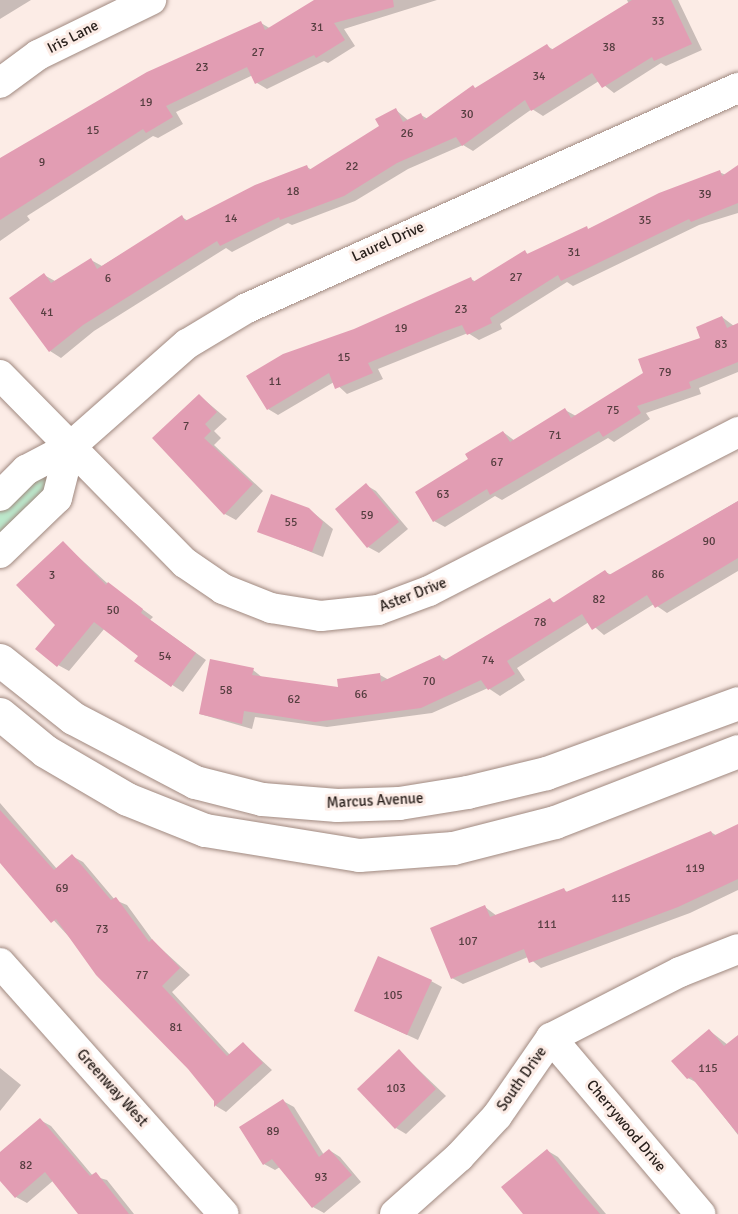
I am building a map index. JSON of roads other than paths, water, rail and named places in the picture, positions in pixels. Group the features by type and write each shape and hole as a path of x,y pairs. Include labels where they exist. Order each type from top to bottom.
{"main road":[{"name":"Marcus Avenue","path":"0,660 73,718 195,782 262,799 337,805 399,803 455,794 546,773 738,703"},
{"path":"0,714 45,751 127,799 206,830 359,855 453,848 555,822 738,751"}],"street":[{"name":"Iris Lane","path":"0,83 38,56 151,0"},
{"name":"Laurel Drive","path":"0,496 26,470 70,447 171,357 247,308 738,88"},
{"name":"Aster Drive","path":"0,375 185,562 223,589 271,608 321,615 378,610 429,591 738,432"},
{"path":"0,553 57,498 70,447"},
{"name":"South Drive","path":"395,1214 459,1157 497,1116 551,1038 680,972 738,949"},
{"name":"Greenway West","path":"0,963 224,1214"},
{"name":"Cherrywood Drive","path":"551,1038 700,1214"}]}
